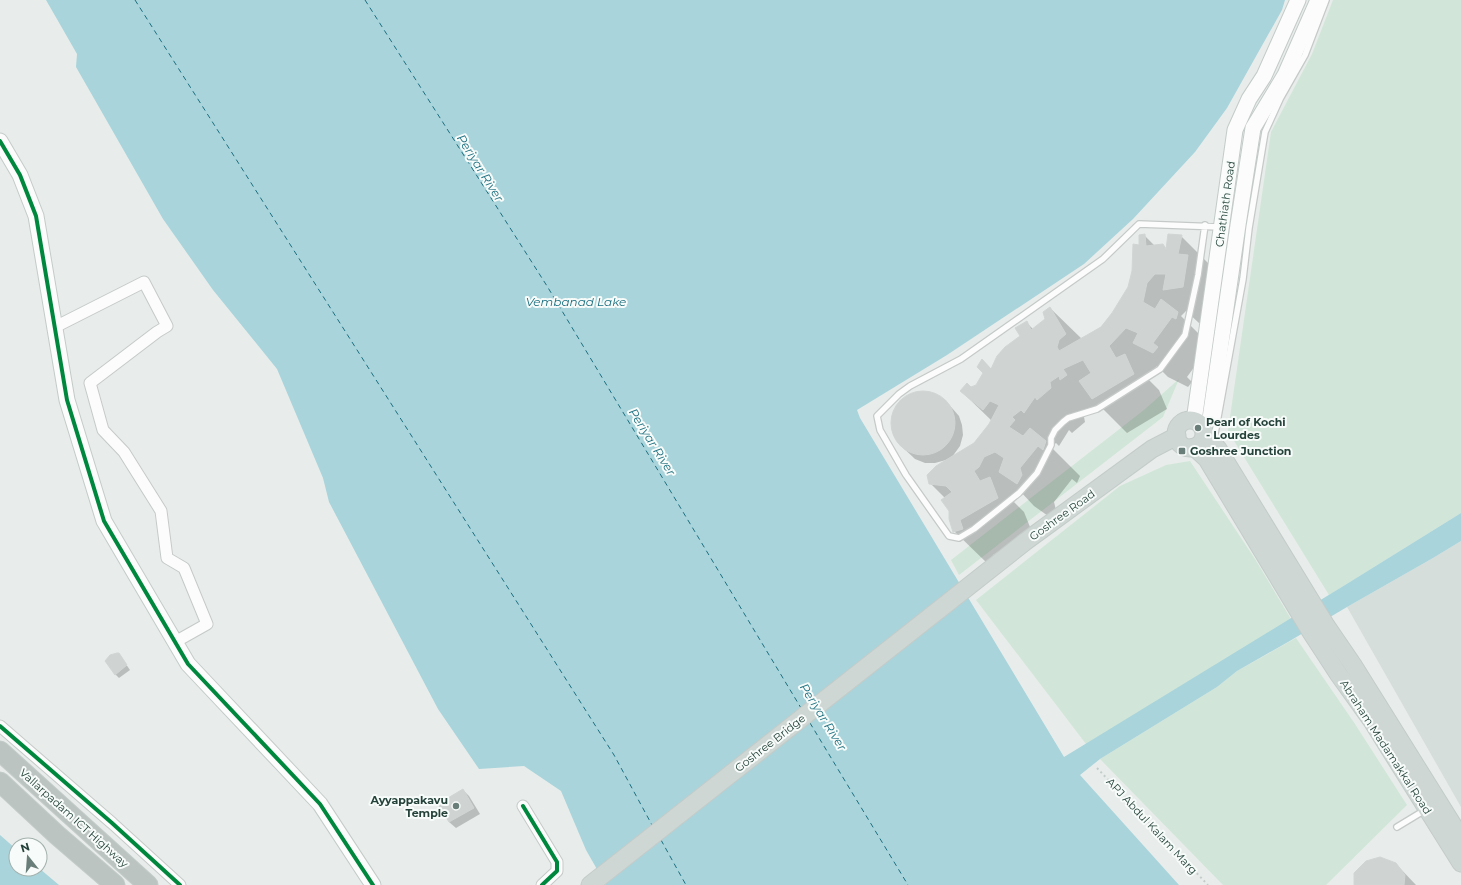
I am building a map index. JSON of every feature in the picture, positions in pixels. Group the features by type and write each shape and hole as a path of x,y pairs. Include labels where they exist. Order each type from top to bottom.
{"highway":[{"name":"Vallarpadam ICT Highway","path":"0,751 148,885"},
{"name":"Vallarpadam ICT Highway","path":"0,782 56,835 116,885"}],"main road":[{"name":"Chathiath Road","path":"1205,429 1222,227 1234,130 1249,99 1264,76 1298,0"},
{"name":"Chathiath Road","path":"1205,429 1253,128 1285,76 1318,0"},
{"path":"0,141 20,175 36,216 67,400 104,521 188,664 320,804 373,885"},
{"path":"1302,602 1218,449 1205,429 1187,421 1181,424 1177,430 1184,443 1207,459 1318,628"},
{"path":"1184,443 1197,447 1202,443 1205,429"},
{"name":"Goshree Road","path":"1026,541 1152,449 1184,443"},
{"name":"Goshree Bridge","path":"590,885 1026,541"},
{"name":"Abraham Madamakkal Road","path":"1318,628 1339,676 1372,721 1461,863"},
{"name":"Abraham Madamakkal Road","path":"1318,628 1353,665 1461,838"}],"street":[{"path":"55,327 144,282 167,326 90,383 103,430 124,452 161,511 167,558 184,568 206,624 175,642"},
{"path":"0,726 180,885"},
{"path":"523,806 557,862 557,871 542,885"}],"lane":[{"path":"1205,429 1243,279 1249,228 1265,132 1280,99 1305,55 1326,0"},
{"path":"1205,225 1198,275 1185,335 1160,369 1097,409 1068,418 1055,430 1051,438 1051,445 1037,473 1019,493 974,529 959,538 949,536 906,474 880,430 877,416 899,394 910,386 961,359 1103,259 1139,224 1205,225 1222,227"},
{"path":"1397,827 1427,808"}],"shaded area":[{"path":"1461,541 1461,807 1347,607"}],"green space":[{"path":"1333,0 1461,0 1461,513 1329,595 1228,431 1271,132 1312,54"},
{"path":"1179,379 1163,417 959,575 951,560 1144,410"},
{"path":"1190,461 1255,559 1291,619 1086,744 976,600 1120,486 1166,465"},
{"path":"1296,638 1355,724 1407,805 1326,885 1223,885 1100,759 1217,687 1237,671"}],"water":[{"name":"Vembanad Lake","path":"46,0 1285,0 1282,10 1227,108 1195,152 1133,219 1084,264 947,355 857,410 860,418 1064,757 1461,513 1461,541 1237,671 1217,687 1100,759 1080,775 1179,885 606,885 586,850 561,791 524,766 479,769 438,709 329,502 323,478 277,369 213,290 163,219 76,67 77,54"},
{"path":"0,835 8,842 8,877 48,877 48,876 59,885 0,885"}],"building":[{"path":"1145,234 1146,246 1163,244 1166,249 1168,234 1182,235 1178,254 1188,255 1183,287 1163,290 1166,274 1155,274 1147,283 1143,302 1155,309 1161,299 1178,312 1176,319 1172,317 1153,343 1158,347 1153,353 1133,343 1138,333 1126,328 1109,346 1116,358 1125,354 1134,374 1092,399 1079,381 1091,373 1083,360 1063,369 1067,375 1060,380 1059,376 1050,382 1051,388 1037,400 1035,397 1024,413 1021,410 1012,417 1015,420 1009,427 1023,436 1030,428 1046,441 1043,450 1038,446 1020,468 1022,475 1017,484 999,472 1004,458 995,452 984,457 979,467 974,471 980,481 990,477 998,498 960,520 963,529 953,532 949,519 949,511 941,500 952,492 946,486 929,484 927,475 936,466 974,443 989,424 999,405 990,401 983,410 960,391 967,383 971,387 976,385 983,373 977,367 982,359 991,369 997,356 1005,347 1020,336 1015,328 1027,321 1031,330 1045,319 1043,312 1050,307 1066,334 1059,340 1057,347 1059,351 1101,327 1112,313 1128,287 1132,271 1133,244 1139,245 1139,235"},
{"path":"923,391 935,393 946,400 953,411 955,423 953,435 946,446 935,453 923,455 911,453 900,446 893,435 891,423 893,411 900,400 911,393"},
{"path":"119,653 127,665 115,675 105,661 110,655"},
{"name":"Ayyappakavu Temple","path":"463,789 474,808 449,822 438,804"},
{"path":"1380,857 1396,863 1405,875 1404,885 1354,885 1354,873 1366,861"}],"ferry route":[{"path":"135,0 614,755 652,825"},
{"path":"365,0 547,286 801,708"},
{"path":"810,723 908,885"},
{"path":"661,840 686,885"}],"cycle path":[{"path":"0,141 20,175 36,216 67,400 104,521 188,664 320,804 373,885"},
{"path":"0,726 112,823 180,885"},
{"path":"523,806 557,862 557,871 542,885"}],"place":[{"name":"Pearl of Kochi - Lourdes","path":"1198,428"},
{"name":"Goshree Junction","path":"1182,451"},
{"name":"Ayyappakavu Temple","path":"456,806"}],"water label":[{"name":"Periyar River","path":"480,168"},
{"name":"Periyar River","path":"652,442"},
{"name":"Periyar River","path":"823,717"}]}
